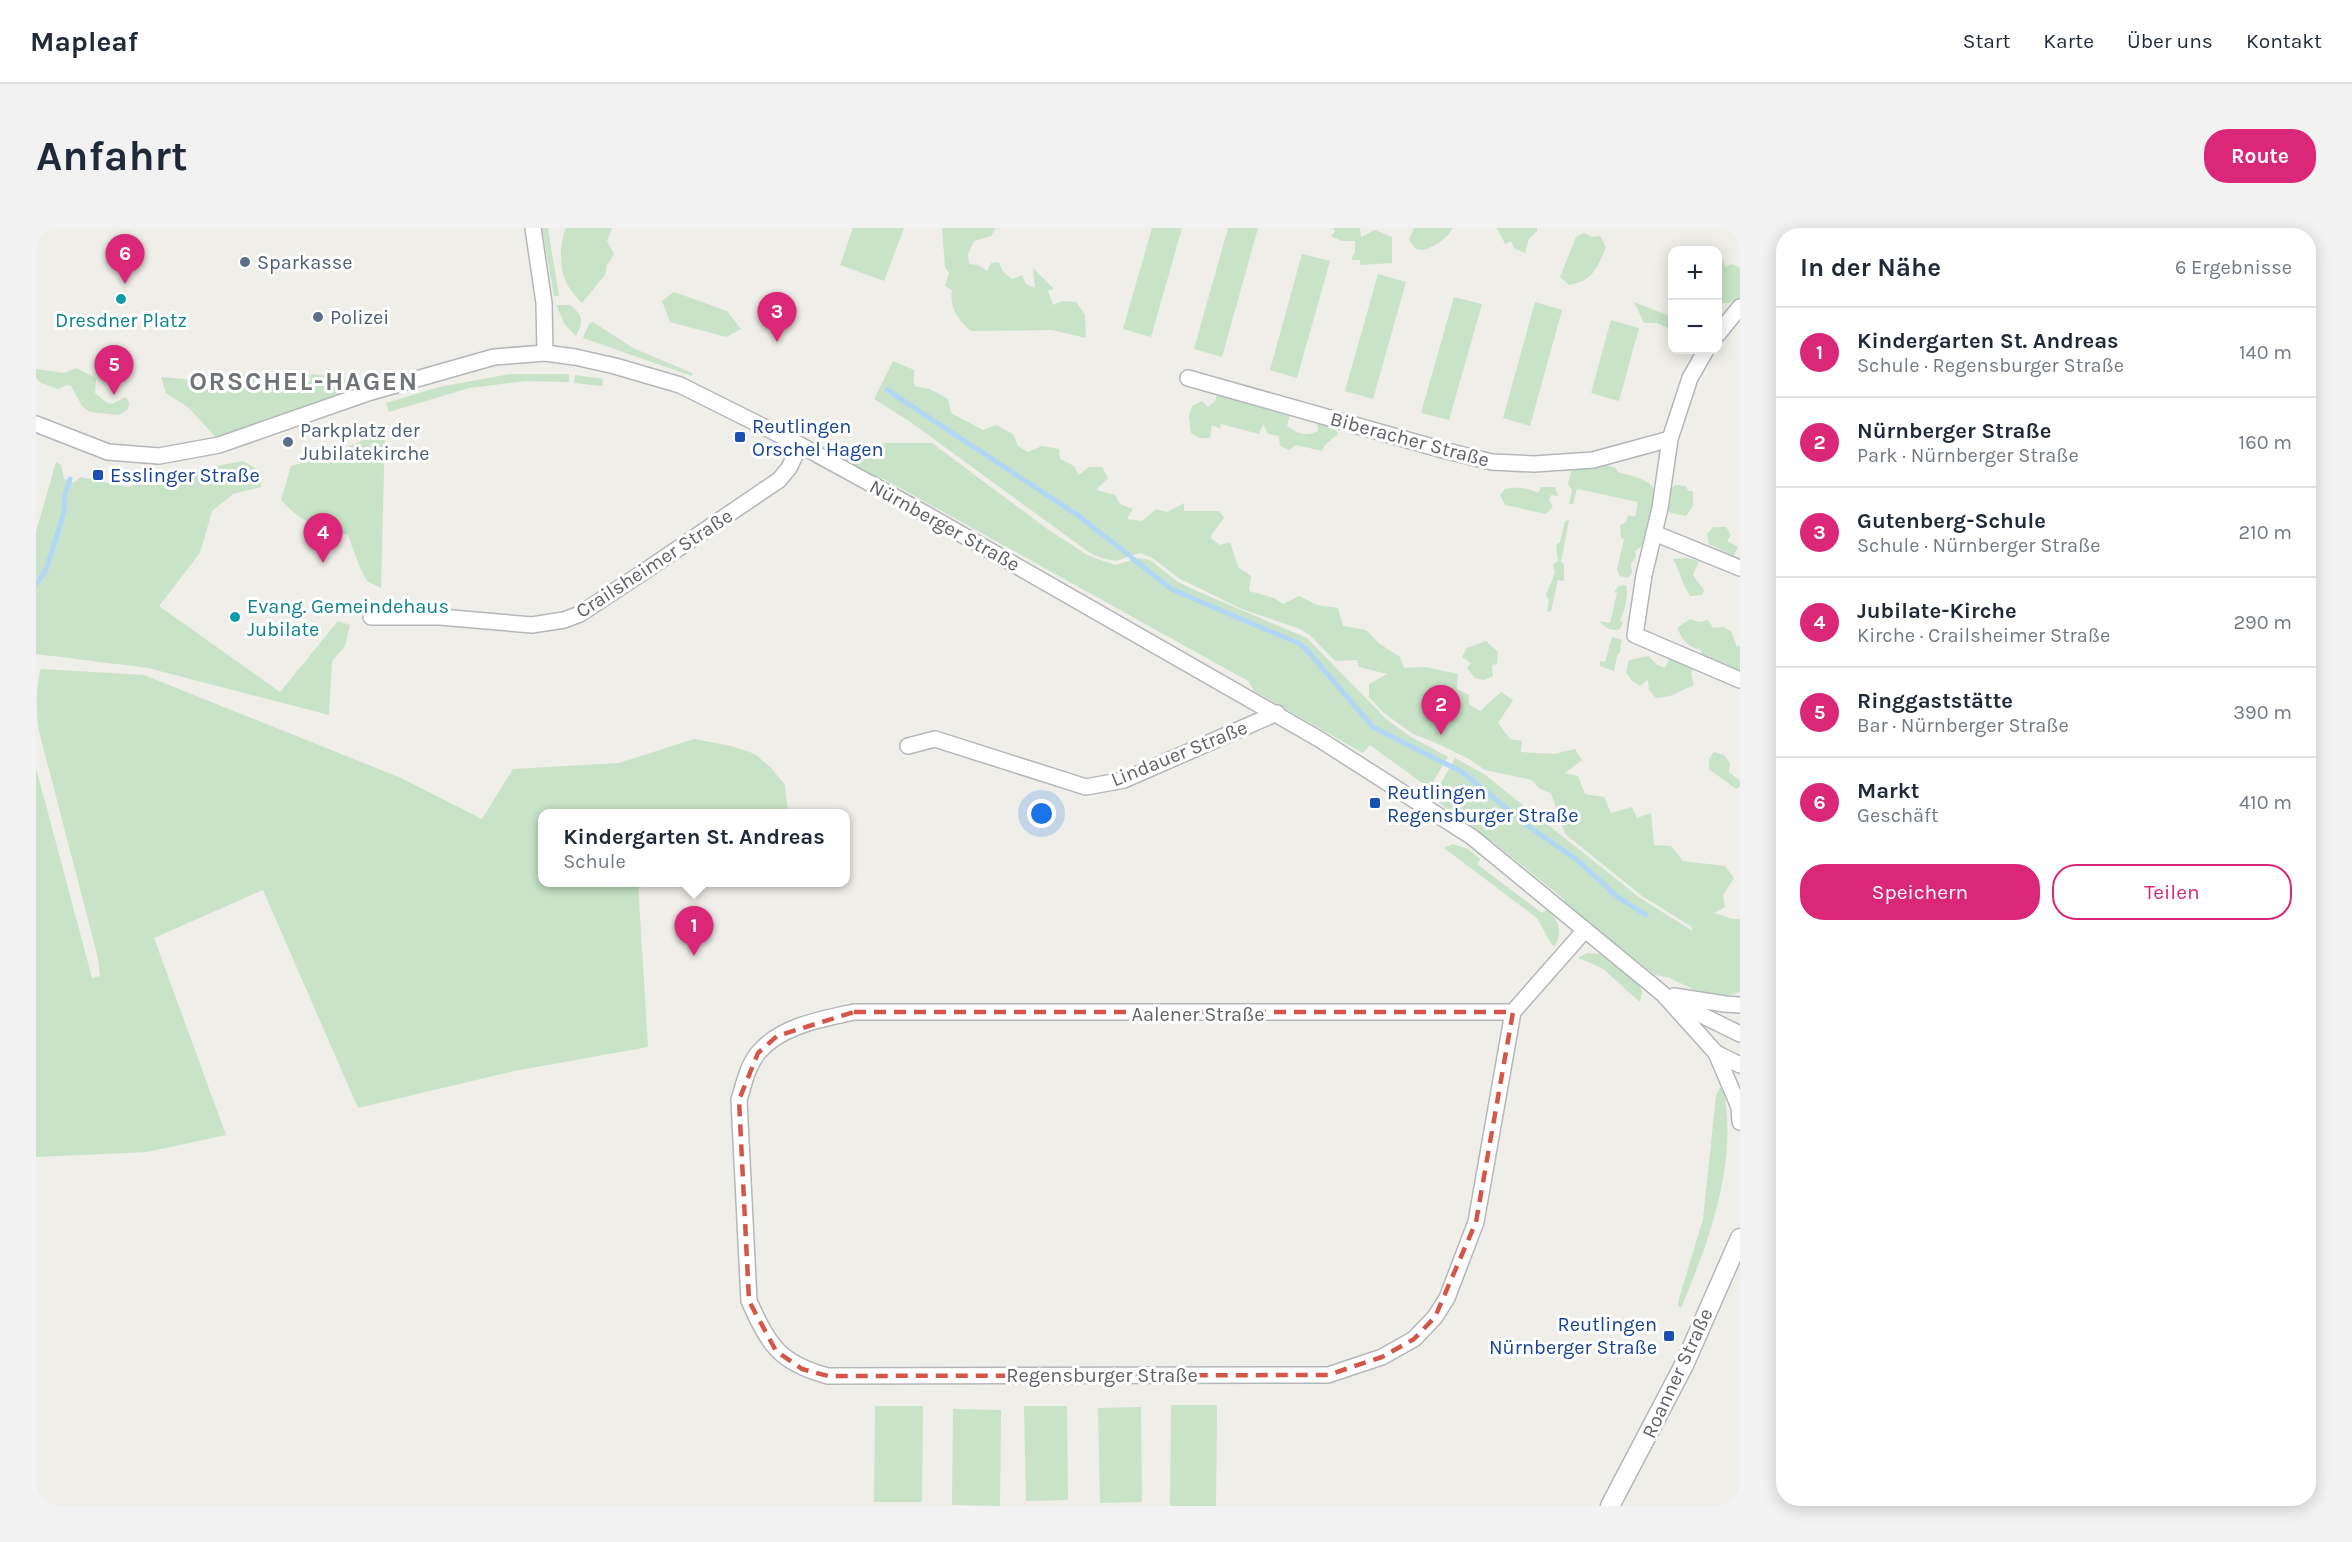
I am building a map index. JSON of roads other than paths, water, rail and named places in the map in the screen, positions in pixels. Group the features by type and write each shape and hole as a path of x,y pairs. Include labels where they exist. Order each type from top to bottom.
{"street":[{"path":"533,228 543,303 545,353"},
{"path":"1722,329 1740,307"},
{"name":"Nürnberger Straße","path":"36,424 108,452 159,456 219,445 371,392 494,357 545,353 615,366 680,385 800,445 1075,597 1277,713 1472,837 1663,994 1716,1053 1739,1107 1740,1122"},
{"path":"1704,354 1690,378 1670,439 1660,508 1641,592 1635,635 1740,680"},
{"name":"Biberacher Straße","path":"1188,378 1492,462 1533,464 1593,460 1670,439"},
{"name":"Crailsheimer Straße","path":"371,618 440,617 532,625 564,620 580,614 772,486 785,475 800,445"},
{"path":"1654,533 1740,567"},
{"name":"Lindauer Straße","path":"908,746 935,739 1086,787 1124,780 1277,713"},
{"path":"1514,1012 1585,930"},
{"name":"Nürnberger Straße","path":"1663,994 1740,1005"},
{"name":"Nürnberger Straße","path":"1663,994 1740,1034"},
{"name":"Aalener Straße","path":"777,1036 815,1021 854,1012 1144,1014 1514,1012"},
{"name":"Regensburger Straße","path":"777,1036 758,1053 747,1072 739,1100 749,1301 762,1330 776,1350 802,1369 828,1376 1328,1374 1382,1357 1414,1339 1435,1317 1447,1298 1476,1222 1514,1012"},
{"name":"Nürnberger Straße","path":"1716,1053 1740,1065"},
{"path":"1740,1230 1740,1238"},
{"name":"Roanner Straße","path":"1610,1506 1684,1365 1740,1238"}],"waterway":[{"path":"887,390 1076,514 1129,555"},
{"path":"36,584 46,570 64,512 65,494 70,479"},
{"path":"1132,558 1171,589 1298,643 1305,648 1373,727 1462,772 1531,828 1577,860 1619,898 1646,915"}],"place":[{"name":"Sparkasse","path":"245,262"},
{"name":"Markt","path":"125,284"},
{"name":"Dresdner Platz","path":"121,299"},
{"name":"Polizei","path":"318,317"},
{"name":"Gutenberg-Schule","path":"777,342"},
{"name":"Ringgaststätte","path":"114,395"},
{"name":"Reutlingen Orschel Hagen","path":"740,437"},
{"name":"Parkplatz der Jubilatekirche","path":"288,442"},
{"name":"Esslinger Straße","path":"98,475"},
{"name":"Jubilate-Kirche","path":"323,563"},
{"name":"Evang. Gemeindehaus Jubilate","path":"235,617"},
{"name":"Nürnberger Straße","path":"1441,735"},
{"name":"Reutlingen Regensburger Straße","path":"1375,803"},
{"name":"Kindergarten St. Andreas","path":"694,956"},
{"name":"Reutlingen Nürnberger Straße","path":"1669,1336"}],"district":[{"name":"ORSCHEL-HAGEN","path":"304,381"}]}
